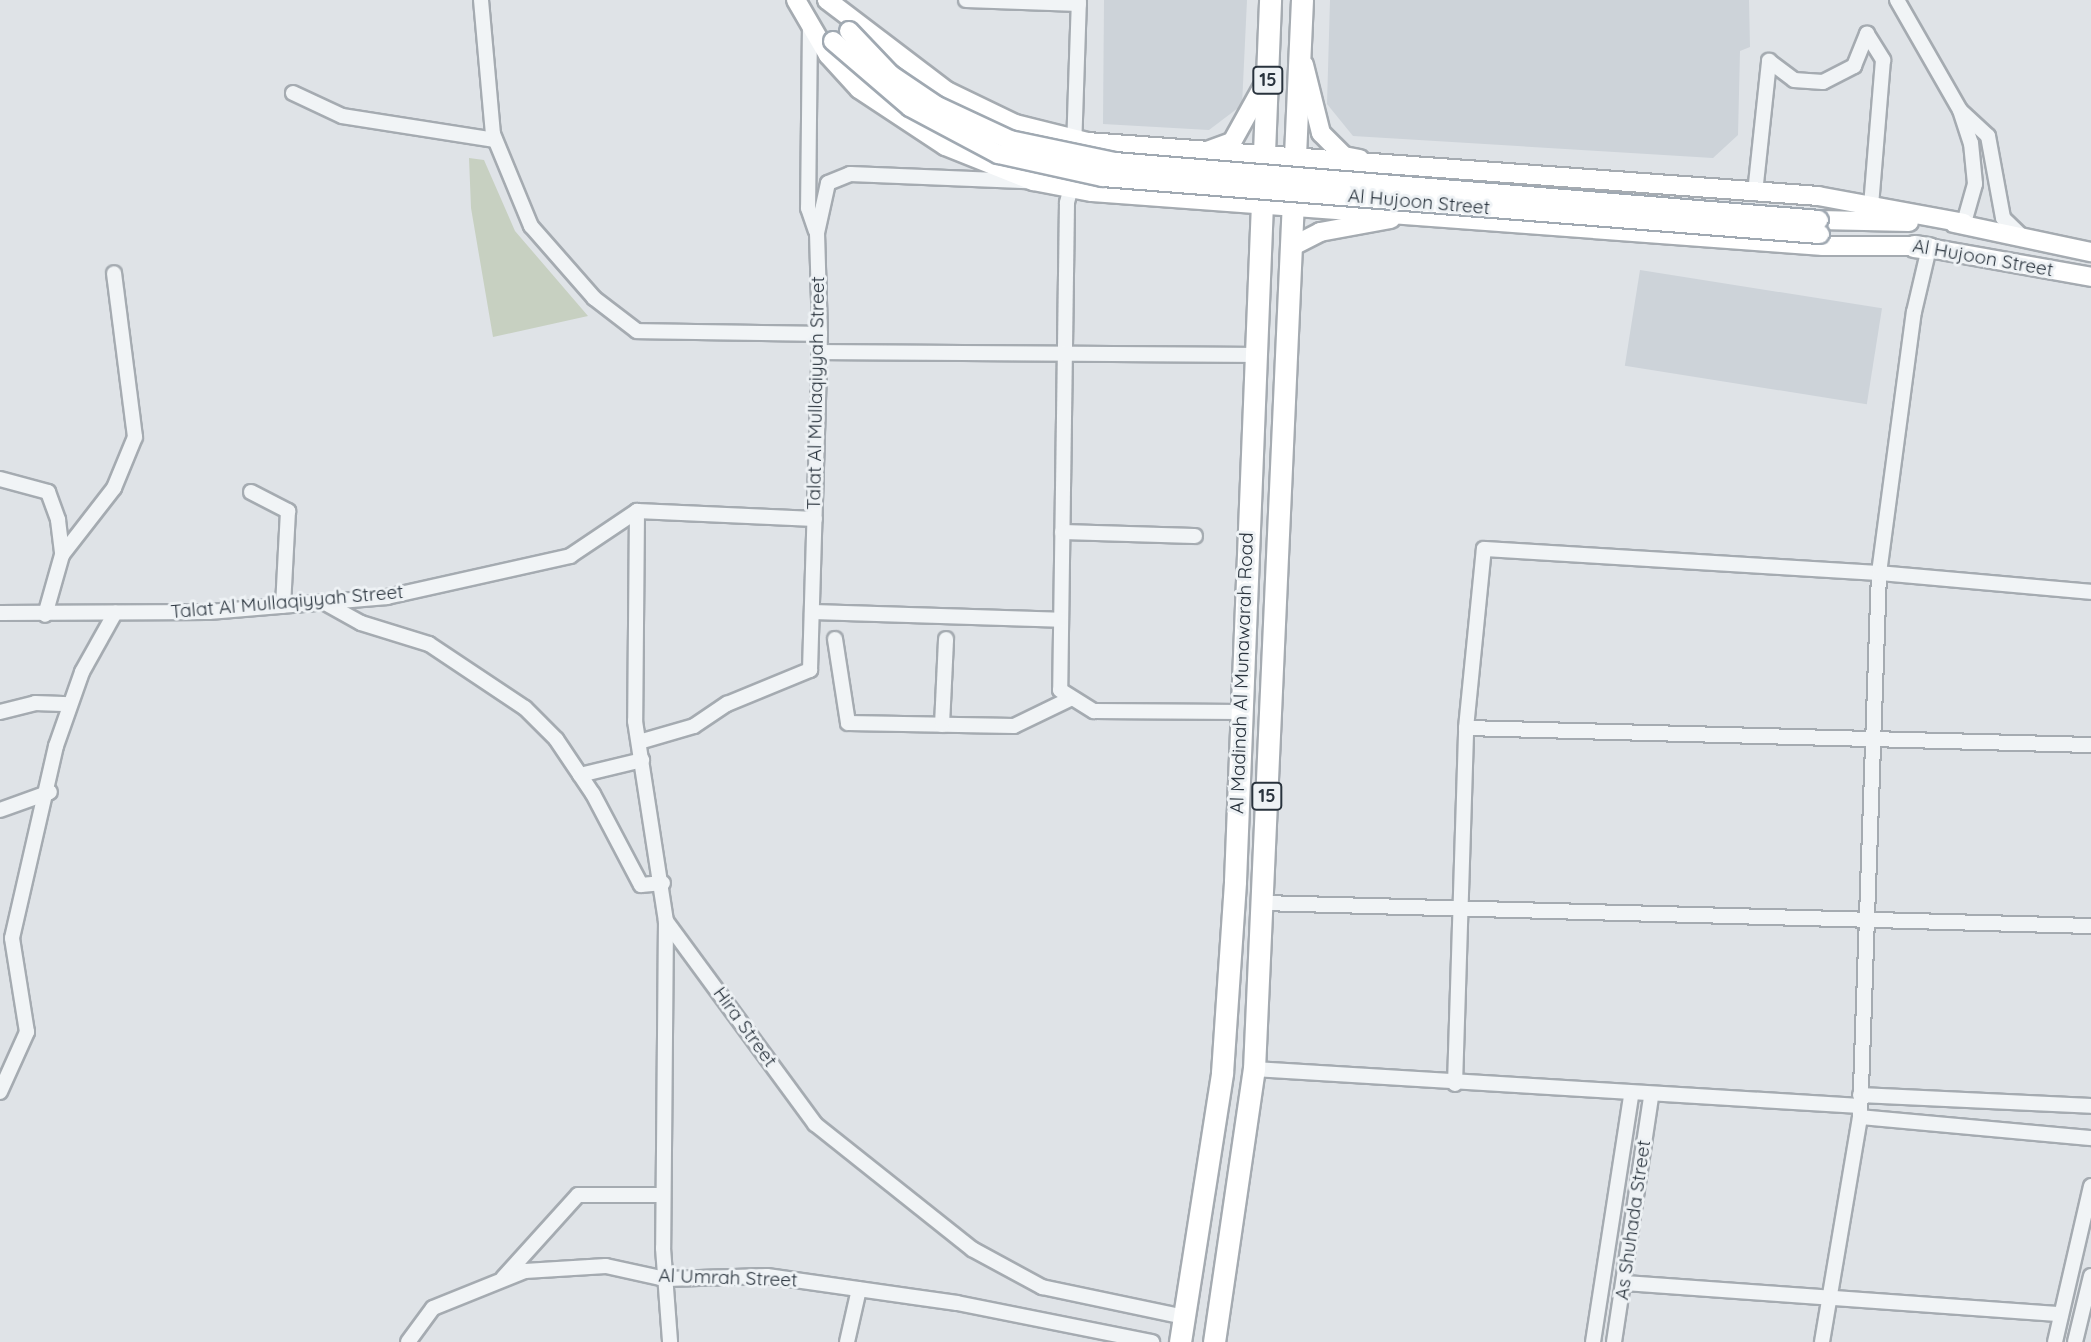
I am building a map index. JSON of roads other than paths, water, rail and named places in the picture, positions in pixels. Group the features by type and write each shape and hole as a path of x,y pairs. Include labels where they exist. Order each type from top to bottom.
{"highway":[{"name":"Al Madinah Al Munawarah Road","path":"1180,1342 1222,1073 1270,0"},
{"name":"Al Madinah Al Munawarah Road","path":"1214,1342 1254,1069 1302,0"}],"main road":[{"path":"799,0 810,24 859,89 945,146 1033,181 1073,188 1823,246 1921,247"},
{"name":"Al Hujoon Street","path":"799,0 841,36 910,107 998,154 1103,177 1820,227 1964,223 2091,251"},
{"path":"827,0 947,91 1015,124 1075,139 1262,159 1755,193 1871,206 1964,223"},
{"name":"Al Hujoon Street","path":"827,0 841,36"},
{"path":"1300,45 1321,133 1344,156 1397,167"},
{"path":"1200,153 1232,142 1268,75"},
{"path":"1292,247 1320,232 1413,215"},
{"name":"Al Hujoon Street","path":"1820,227 2087,278"}],"street":[{"path":"481,0 495,140 531,226 594,298 637,331 820,334"},
{"path":"966,0 1079,2 1073,188 1067,203 1060,690 1094,711 1240,712"},
{"path":"1897,0 1960,110 1976,166 1964,223"},
{"name":"Talat Al Mullaqiyyah Street","path":"810,24 808,208 817,233"},
{"path":"1755,193 1769,61 1794,80 1823,82 1854,66 1867,34 1883,60 1871,206"},
{"path":"293,93 342,116 495,140"},
{"path":"1960,110 1988,136 2003,218 2023,236"},
{"name":"Talat Al Mullaqiyyah Street","path":"0,613 115,613 283,606 387,597 570,556 637,511 815,519 820,352 817,233 828,183 850,174 1033,181"},
{"path":"1822,1342 1860,1106 1869,920 1879,573 1921,247"},
{"path":"46,615 62,555 114,488 135,437 114,273"},
{"path":"820,352 1255,355"},
{"path":"0,479 48,492 62,555"},
{"path":"251,492 288,511 283,606"},
{"path":"637,511 639,741 663,883 666,921 663,1195 670,1342"},
{"path":"639,741 694,726 727,704 810,670 815,519"},
{"path":"1062,532 1195,536"},
{"path":"1455,1084 1466,728 1484,549 1879,573 2091,592"},
{"path":"324,602 361,623 429,643 477,673 532,716 580,775 641,885 663,883"},
{"path":"812,612 1061,620"},
{"path":"0,1092 27,1032 6,938 50,792 56,746 70,704 115,613"},
{"path":"835,639 848,723 1014,726 1072,698"},
{"path":"942,725 946,639"},
{"path":"0,712 35,702 70,704"},
{"path":"1466,728 1874,743 2091,745"},
{"path":"580,775 642,760"},
{"path":"0,810 50,792"},
{"path":"1262,902 2091,926"},
{"name":"Hira Street","path":"666,921 815,1124 972,1249 1042,1287 1184,1317"},
{"path":"1254,1069 1651,1098 1860,1106 2091,1106"},
{"path":"1593,1342 1631,1096"},
{"name":"As Shuhada Street","path":"1614,1342 1651,1098"},
{"path":"1860,1106 2091,1138"},
{"path":"2055,1342 2091,1186"},
{"path":"499,1281 579,1195 663,1195"},
{"name":"Al Umrah Street","path":"408,1342 433,1308 525,1271 606,1266 665,1279 767,1276 859,1289 1152,1342"},
{"path":"2075,1342 2091,1276"},
{"path":"1625,1283 2061,1314"},
{"path":"847,1342 859,1289"}]}
